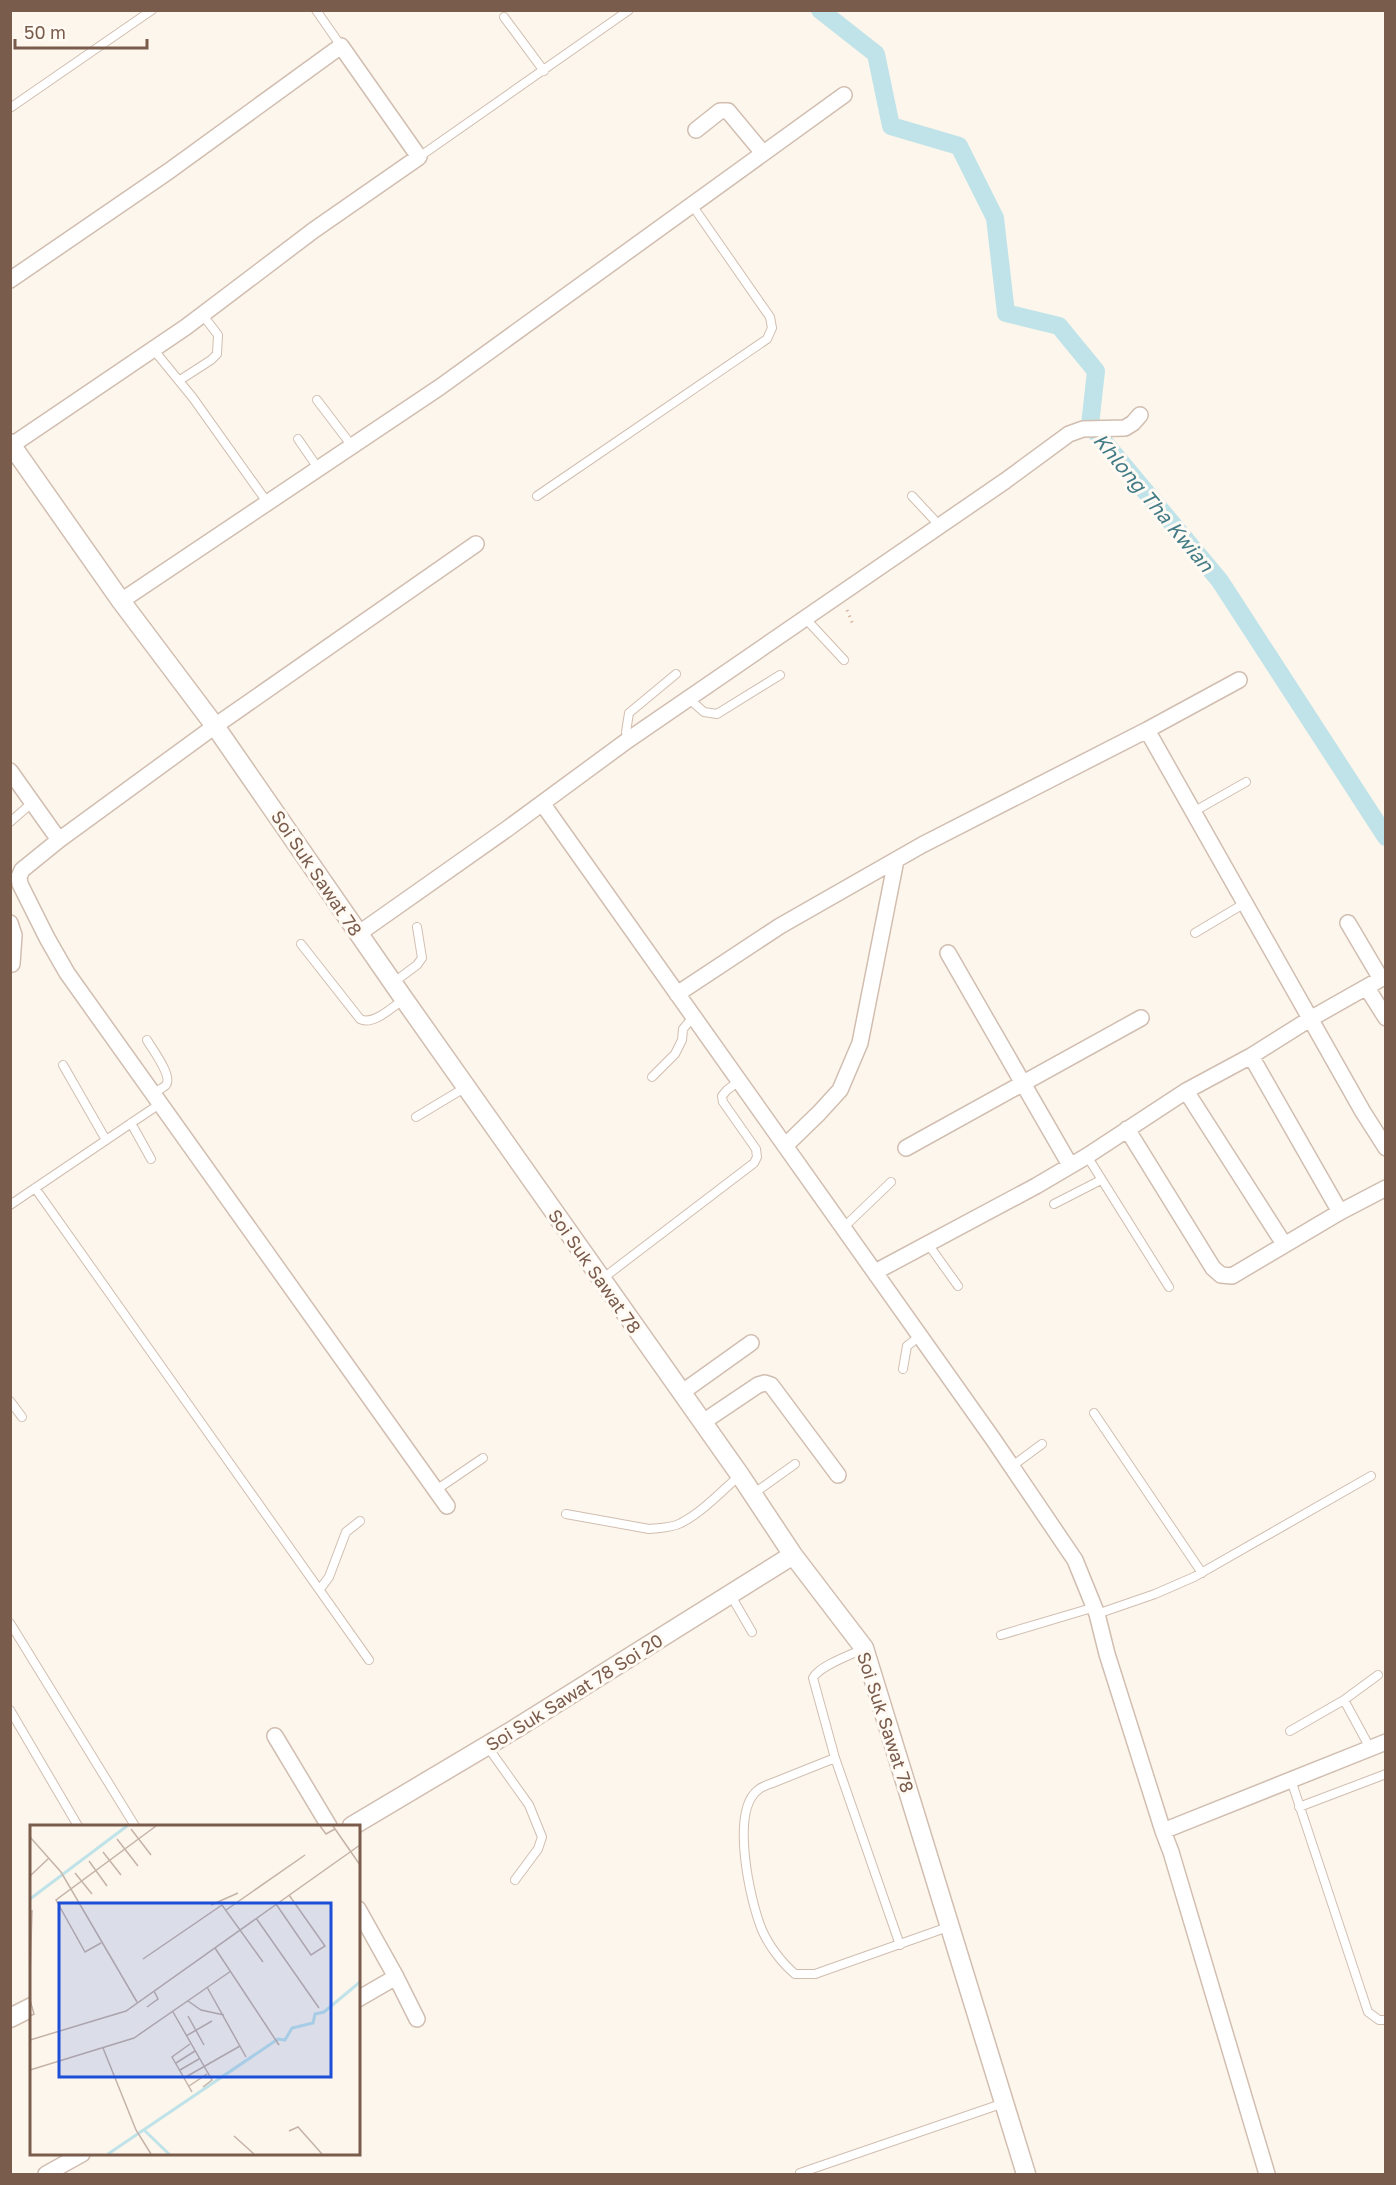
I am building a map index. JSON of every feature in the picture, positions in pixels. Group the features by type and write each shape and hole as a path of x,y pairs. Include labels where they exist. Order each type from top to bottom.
{"street":[{"path":"10,280 169,171 341,46 419,157 314,230 153,349 11,444"},
{"path":"121,601 440,387 844,94"},
{"path":"696,129 720,111 728,111 763,153"},
{"path":"358,934 628,740 1069,434 1083,429 1125,428 1140,415"},
{"name":"Soi Suk Sawat 78","path":"11,444 121,601 215,726 392,983 740,1475 793,1555 864,1648 1026,2175"},
{"path":"447,1506 77,987 47,938 20,884 15,879 22,870 59,840 215,726 476,544"},
{"path":"676,994 780,926 896,860 1239,680"},
{"path":"1147,730 1310,1019 1386,1148"},
{"path":"10,771 59,840"},
{"path":"542,803 920,1336 1075,1560 1096,1610 1107,1654 1171,1852 1267,2175"},
{"path":"785,1146 840,1090 860,1043 896,860"},
{"path":"10,922 14,949 12,964"},
{"path":"874,1272 1036,1186 1087,1156 1186,1091 1251,1056 1310,1019 1383,978 1348,923"},
{"path":"948,953 1070,1165"},
{"path":"1367,988 1386,1018"},
{"path":"906,1148 1141,1018"},
{"path":"1251,1056 1340,1212"},
{"path":"1186,1091 1284,1244"},
{"path":"1127,1129 1213,1268 1221,1275 1232,1276 1284,1244 1386,1188"},
{"path":"681,1393 751,1343"},
{"path":"703,1422 758,1385 765,1383 771,1385 838,1475"},
{"name":"Soi Suk Sawat 78 Soi 20","path":"355,1825 487,1746 793,1555"},
{"path":"275,1736 328,1825"},
{"path":"1163,1831 1386,1742"},
{"path":"360,1914 417,2019"},
{"path":"360,1998 396,1977"},
{"path":"10,2019 30,2008"},
{"path":"46,2175 80,2155"}],"lane":[{"path":"10,108 152,10"},
{"path":"316,10 341,46"},
{"path":"419,157 629,10"},
{"path":"504,17 544,71"},
{"path":"537,496 767,339 772,328 770,317 692,205"},
{"path":"180,380 217,354 218,335 202,314"},
{"path":"153,349 180,380 267,502"},
{"path":"317,400 352,446"},
{"path":"298,439 318,468"},
{"path":"912,496 939,525"},
{"path":"805,618 844,660"},
{"path":"628,740 626,732 629,713 676,674"},
{"path":"689,699 704,712 717,714 780,675"},
{"path":"1193,812 1246,782"},
{"path":"10,822 33,802"},
{"path":"1195,933 1245,903"},
{"path":"392,983 417,965 422,958 417,927"},
{"path":"301,944 360,1019 366,1022 372,1021 404,999"},
{"path":"652,1077 680,1047 683,1029 693,1017"},
{"path":"10,1205 131,1123 157,1098 168,1079 147,1041"},
{"path":"63,1065 106,1140"},
{"path":"601,1280 754,1163 757,1156 756,1149 723,1102 722,1096 727,1090 740,1082"},
{"path":"416,1117 466,1087"},
{"path":"131,1123 151,1159"},
{"path":"1087,1156 1169,1287"},
{"path":"1054,1204 1101,1180"},
{"path":"843,1228 891,1182"},
{"path":"36,1188 369,1660"},
{"path":"928,1244 958,1286"},
{"path":"903,1370 907,1346 920,1336"},
{"path":"10,1401 22,1417"},
{"path":"1094,1413 1202,1573"},
{"path":"1011,1467 1042,1444"},
{"path":"436,1490 483,1458"},
{"path":"753,1494 795,1464"},
{"path":"566,1514 649,1529 661,1528 680,1523 740,1475"},
{"path":"1001,1635 1155,1594 1202,1573 1371,1476"},
{"path":"320,1589 329,1578 346,1532 360,1521"},
{"path":"730,1594 752,1632"},
{"path":"10,1623 134,1825"},
{"path":"864,1648 826,1667 813,1677 835,1758 900,1945"},
{"path":"1290,1731 1344,1700 1378,1675"},
{"path":"1344,1700 1370,1748"},
{"path":"10,1710 77,1825"},
{"path":"487,1746 529,1805 542,1837 538,1849 515,1880"},
{"path":"835,1758 758,1789 747,1802 744,1816 746,1863 751,1899 763,1932 784,1965 795,1974 815,1974 950,1926"},
{"path":"1299,1807 1386,1774"},
{"path":"1291,1780 1368,2013 1379,2020 1386,2020"},
{"path":"800,2173 1004,2103"}],"waterway":[{"name":"Khlong Tha Kwian","path":"820,10 876,54 891,126 959,146 995,218 1006,313 1059,326 1096,371 1090,425 1220,581 1386,837"}]}
